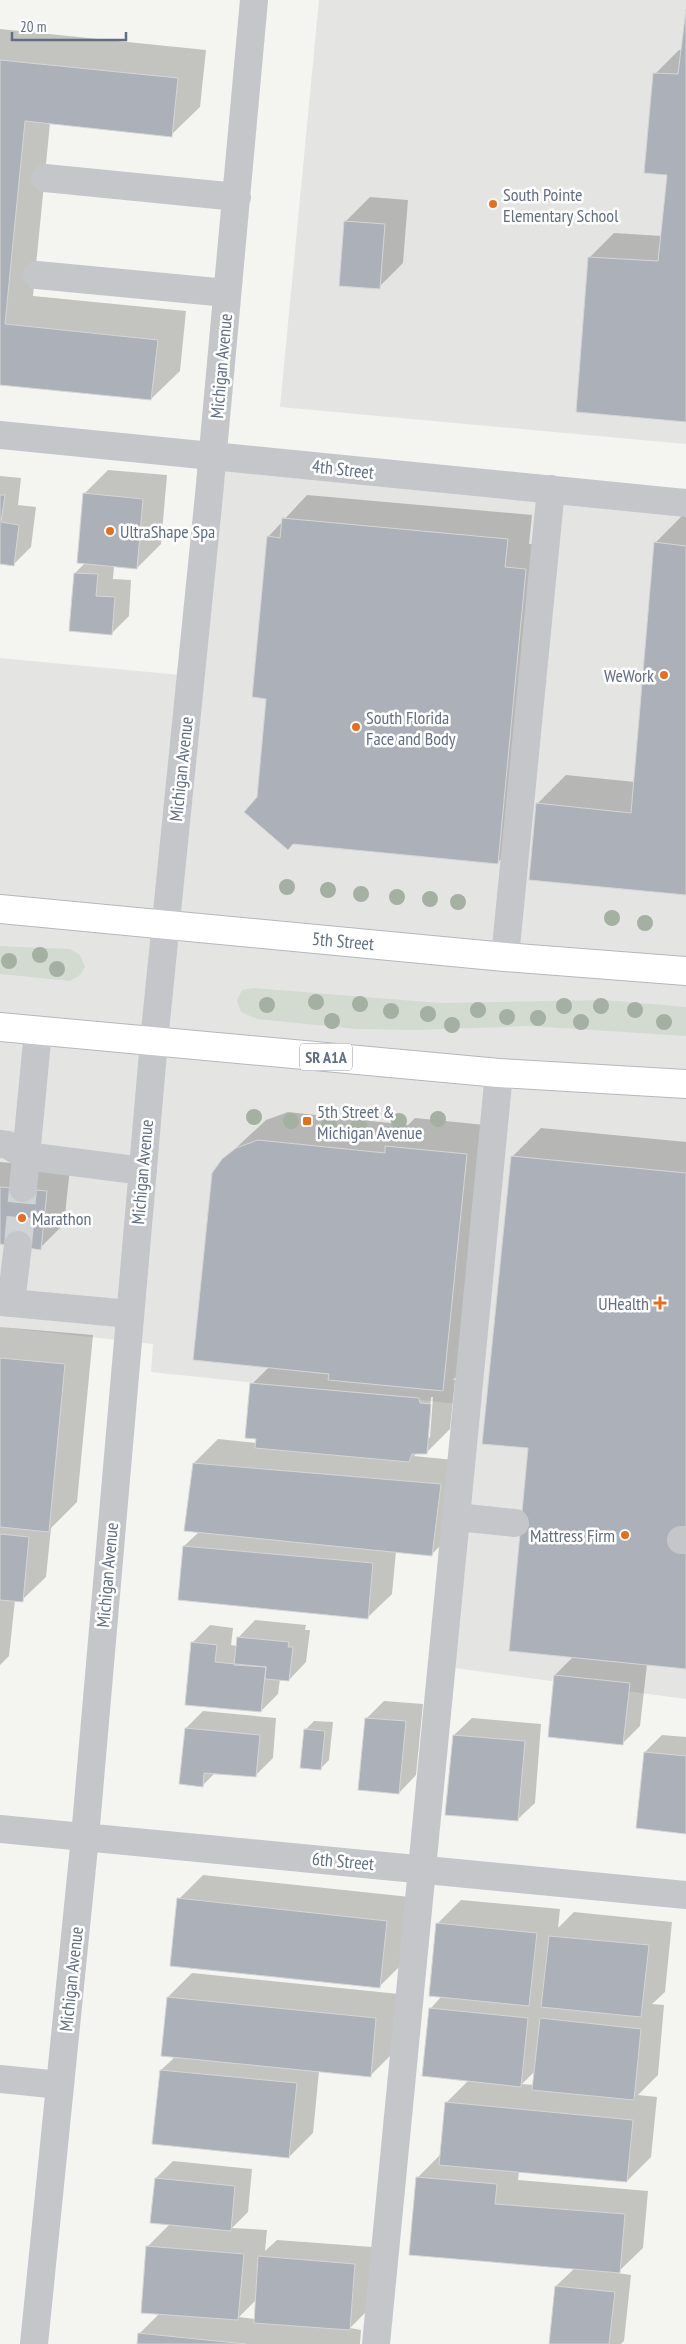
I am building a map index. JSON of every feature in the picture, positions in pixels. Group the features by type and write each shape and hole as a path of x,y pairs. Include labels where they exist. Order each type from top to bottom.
{"main road":[{"name":"5th Street","path":"0,908 505,956 686,971"},
{"name":"SR A1A","path":"0,1027 499,1073 686,1084"}],"street":[{"name":"Michigan Avenue","path":"34,2344 85,1837 154,1041 237,198 254,0"},
{"path":"45,178 237,198"},
{"path":"37,275 227,294"},
{"name":"4th Street","path":"0,435 686,503"},
{"path":"505,956 551,490"},
{"path":"23,1188 38,1031"},
{"path":"376,2344 499,1073"},
{"path":"0,1144 8,1145 26,1156 143,1170"},
{"path":"18,1245 5,1302 130,1314"},
{"path":"457,1517 515,1523"},
{"name":"6th Street","path":"0,1828 686,1894"},
{"path":"0,2079 60,2085"}],"shaded area":[{"name":"South Pointe Elementary School","path":"319,0 686,0 686,444 280,407"},
{"path":"213,456 686,503 686,1699 432,1665 458,1404 151,1372 153,1344 0,1327 0,658 191,676"},
{"path":"0,946 70,949 80,955 85,967 80,975 70,981 0,974"},
{"path":"254,988 440,1003 605,1000 686,1007 686,1036 530,1026 416,1030 356,1029 257,1019 241,1012 237,1000 242,990"}],"building":[{"name":"South Pointe Elementary School","path":"686,9 686,422 576,412 588,257 658,261 667,175 644,173 653,73 678,74"},
{"path":"0,60 178,78 172,137 25,121 5,324 158,340 151,400 0,385"},
{"path":"344,221 385,224 380,289 339,286"},
{"name":"UltraShape Spa","path":"83,493 143,499 137,569 77,563"},
{"path":"0,495 5,495 1,522 19,525 14,566 0,564"},
{"path":"282,518 508,539 505,567 526,569 498,864 293,844 288,850 244,812 257,797 266,699 252,697 267,536 280,538"},
{"name":"WeWork","path":"654,542 686,546 686,895 529,880 536,803 631,813"},
{"path":"74,573 98,574 96,596 115,597 112,635 69,631"},
{"path":"258,1140 385,1153 385,1146 467,1154 443,1391 328,1380 329,1374 193,1360 212,1173 222,1159 236,1148"},
{"path":"511,1156 686,1173 686,1669 509,1651 528,1448 482,1444"},
{"name":"Marathon","path":"0,1187 47,1191 41,1250 0,1244"},
{"path":"0,1358 65,1364 49,1532 0,1527"},
{"path":"250,1383 419,1398 420,1403 431,1404 427,1454 412,1454 409,1462 255,1448 256,1439 245,1438"},
{"path":"193,1463 441,1484 432,1556 184,1531"},
{"path":"0,1534 29,1537 23,1602 0,1600"},
{"path":"183,1546 373,1563 368,1619 178,1600"},
{"path":"237,1637 289,1642 288,1647 293,1647 289,1681 265,1679 266,1667 234,1665"},
{"path":"191,1642 217,1645 215,1662 266,1667 261,1712 185,1705"},
{"path":"554,1675 630,1683 623,1745 548,1737"},
{"path":"365,1718 406,1721 399,1794 358,1790"},
{"path":"185,1728 260,1735 256,1777 204,1773 203,1787 179,1784"},
{"path":"304,1729 325,1731 321,1770 300,1768"},
{"path":"453,1735 525,1741 518,1821 445,1815"},
{"path":"644,1752 686,1756 686,1834 636,1828"},
{"path":"177,1898 387,1921 380,1988 170,1966"},
{"path":"436,1923 537,1933 529,2006 429,1996"},
{"path":"549,1936 649,1945 641,2017 541,2007"},
{"path":"167,1997 376,2018 371,2077 161,2056"},
{"path":"429,2008 528,2018 521,2087 422,2076"},
{"path":"540,2018 641,2029 634,2100 532,2090"},
{"path":"160,2070 297,2083 289,2158 152,2144"},
{"path":"445,2102 633,2120 627,2182 439,2165"},
{"path":"416,2177 497,2184 495,2204 625,2214 620,2273 409,2255"},
{"path":"155,2178 235,2186 231,2231 150,2223"},
{"path":"146,2246 244,2254 238,2320 141,2313"},
{"path":"258,2256 355,2264 350,2330 254,2323"},
{"path":"555,2286 615,2292 609,2344 549,2344"},
{"path":"138,2333 246,2344 137,2344"}],"tunnel":[{"path":"18,1245 23,1188"}],"place":[{"name":"South Pointe Elementary School","path":"493,204"},
{"name":"UltraShape Spa","path":"110,531"},
{"name":"WeWork","path":"664,675"},
{"name":"South Florida Face and Body","path":"356,727"},
{"name":"5th Street & Michigan Avenue","path":"307,1121"},
{"name":"Marathon","path":"22,1218"},
{"name":"UHealth","path":"660,1303"},
{"name":"Mattress Firm","path":"625,1535"}]}
